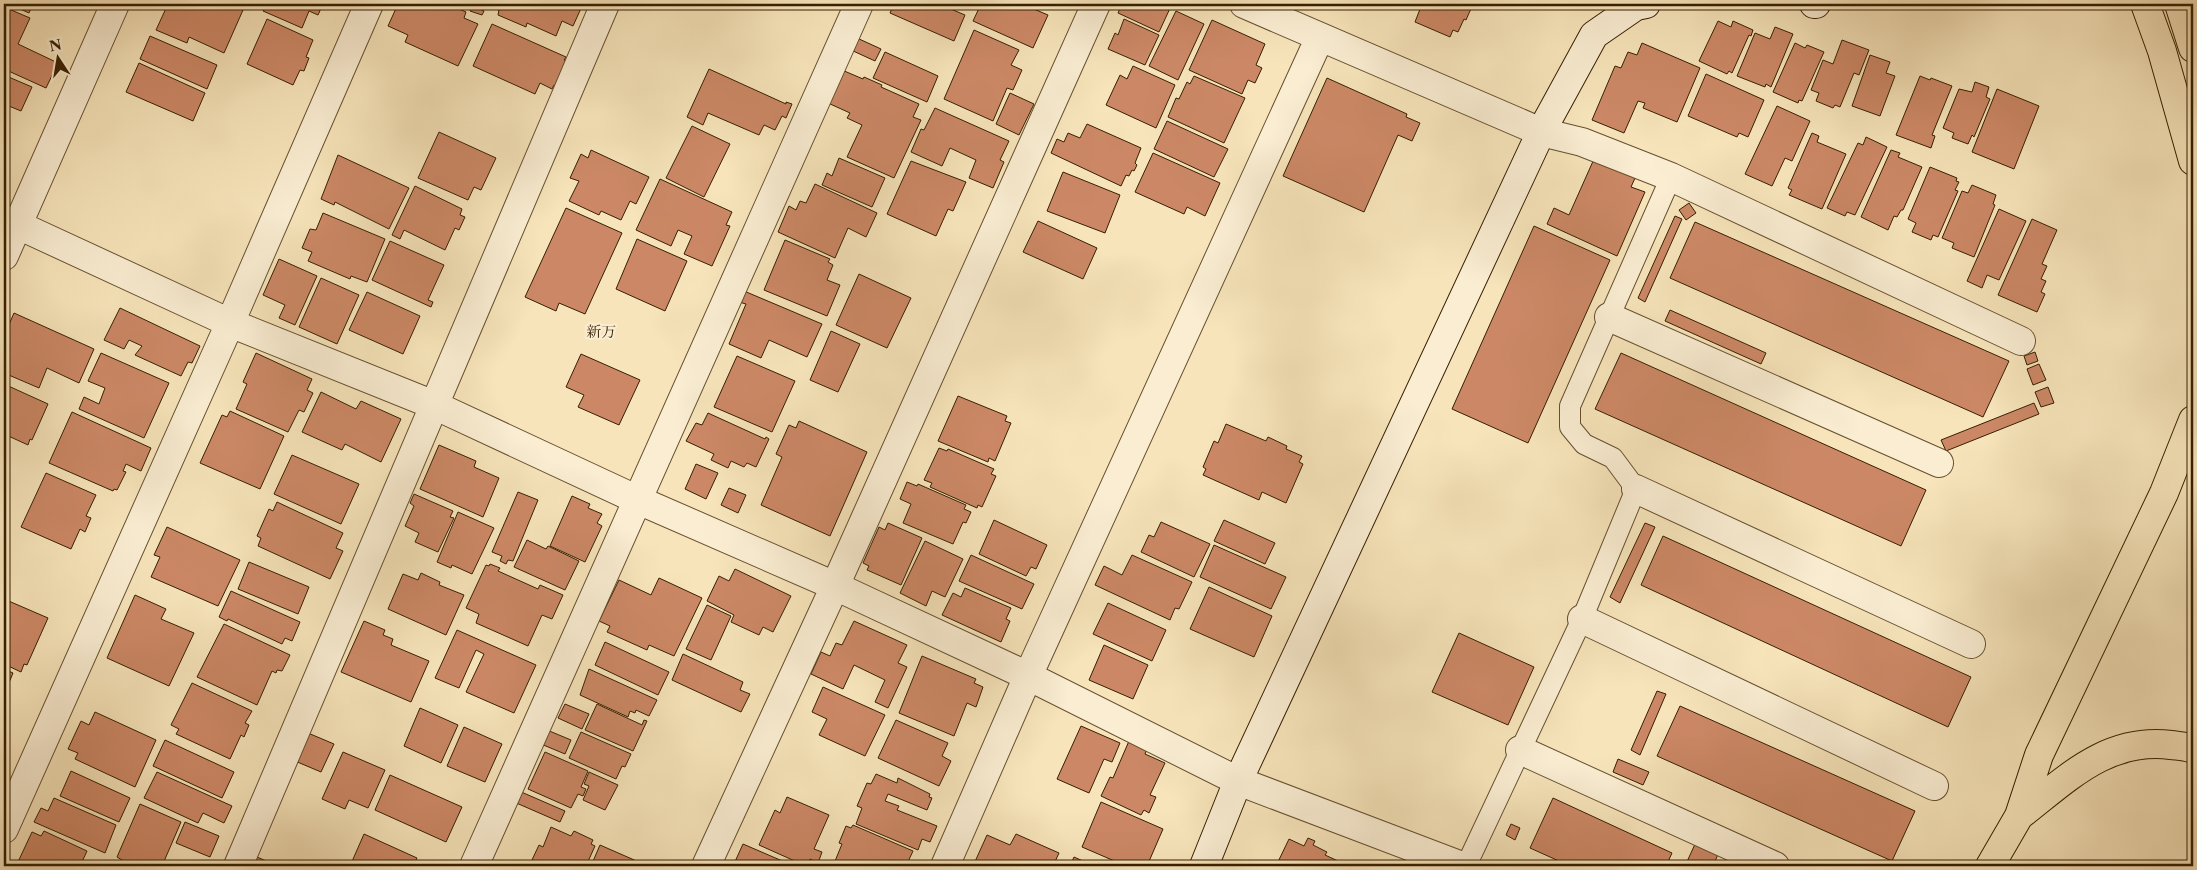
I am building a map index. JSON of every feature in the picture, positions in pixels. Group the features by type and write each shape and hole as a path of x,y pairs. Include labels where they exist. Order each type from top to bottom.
{"highway":[{"path":"2145,4 2162,52 2193,161"},
{"path":"2179,4 2193,48"},
{"path":"1990,866 2019,816 2039,755 2164,493 2193,420"},
{"path":"2019,816 2080,768 2114,750 2153,742 2193,749"}],"street":[{"path":"4,256 115,4"},
{"path":"4,828 230,323 369,4"},
{"path":"238,866 605,4"},
{"path":"474,866 859,4"},
{"path":"706,866 835,586 1096,4"},
{"path":"1244,4 1541,132 1582,142 1671,177 2021,341"},
{"path":"1204,866 1238,781 1541,132 1594,35 1639,4"},
{"path":"945,866 1028,676 1320,38"},
{"path":"18,225 230,323 434,405 638,500 835,586 1028,676 1238,781 1462,866"},
{"path":"1609,317 1939,463"},
{"path":"1636,488 1970,644"},
{"path":"1582,619 1934,786"},
{"path":"1520,750 1775,866"}],"lane":[{"path":"1466,866 1582,619 1636,488 1613,458 1584,444 1570,427 1570,406 1671,177"}],"building":[{"path":"9,4 33,4 29,13"},
{"path":"168,4 229,4 243,10 224,53 189,37 187,43 156,30"},
{"path":"267,4 330,4 328,8 322,6 318,15 309,11 302,28 263,11"},
{"path":"398,4 447,4 466,12 464,18 478,24 458,66 405,42 408,35 388,26"},
{"path":"469,4 477,4 475,7 484,11 482,15 470,11 472,5"},
{"path":"498,4 583,4 573,26 562,21 556,36 527,23 526,27 498,15 499,10 495,9"},
{"path":"894,4 939,4 965,15 954,41 890,13"},
{"path":"981,4 1022,4 1048,15 1033,48 973,21"},
{"path":"1122,4 1172,4 1159,32 1118,13"},
{"path":"1422,4 1473,4 1458,32 1453,30 1450,37 1415,22"},
{"path":"4,7 30,18 18,44 58,63 46,88 4,69"},
{"path":"1176,11 1204,24 1178,80 1149,66"},
{"path":"267,19 313,40 306,57 309,58 304,71 300,70 293,85 247,64"},
{"path":"1124,19 1159,35 1145,65 1108,49 1115,33 1118,35"},
{"path":"1212,20 1265,44 1256,65 1262,68 1255,83 1248,80 1242,94 1189,70"},
{"path":"1718,21 1731,27 1733,21 1753,30 1732,73 1729,71 1727,74 1699,61"},
{"path":"492,24 566,57 564,60 569,62 558,87 554,85 552,89 540,83 535,94 473,66"},
{"path":"1775,27 1793,34 1771,87 1766,84 1765,87 1737,76 1755,33 1770,39"},
{"path":"974,30 1019,50 1011,65 1022,70 1013,90 1007,88 993,121 944,99"},
{"path":"150,36 217,65 207,89 140,59"},
{"path":"857,38 881,49 875,61 851,50"},
{"path":"1842,40 1869,50 1859,75 1854,73 1840,107 1835,105 1833,108 1816,101 1819,93 1811,90 1823,60 1833,64"},
{"path":"1642,43 1700,68 1677,122 1643,108 1645,103 1638,101 1624,133 1592,120 1615,66 1621,68 1628,52 1637,55"},
{"path":"1795,43 1805,48 1807,45 1824,52 1802,101 1799,100 1798,103 1773,92"},
{"path":"885,52 938,76 927,102 873,78"},
{"path":"1870,55 1890,62 1886,73 1895,76 1880,116 1852,106"},
{"path":"139,63 205,93 193,121 126,92"},
{"path":"1133,66 1175,85 1156,128 1106,105 1120,75 1127,79"},
{"path":"709,69 786,104 786,102 792,104 786,118 782,116 775,130 764,125 759,135 708,113 703,125 687,117"},
{"path":"842,70 863,79 864,77 919,104 913,117 921,120 894,178 847,157 862,125 847,118 850,113 828,103"},
{"path":"1706,74 1764,100 1748,137 1739,133 1737,137 1688,116"},
{"path":"4,75 32,87 21,111 4,104"},
{"path":"1194,76 1245,98 1224,143 1168,117 1176,98 1179,99 1187,82 1190,84"},
{"path":"1920,76 1952,86 1932,135 1935,136 1931,148 1896,135"},
{"path":"1327,78 1407,114 1406,117 1420,123 1412,141 1398,135 1364,212 1283,176"},
{"path":"1975,82 1989,87 1986,97 1990,99 1974,137 1972,135 1968,144 1952,138 1954,133 1943,128 1959,89 1972,92"},
{"path":"1997,89 2039,106 2014,169 1972,152"},
{"path":"1010,93 1034,104 1019,135 996,124"},
{"path":"1777,106 1810,121 1792,161 1785,158 1772,186 1745,174"},
{"path":"935,108 1009,141 1000,160 1004,162 993,188 969,178 976,160 950,148 942,166 911,152 921,129 924,130"},
{"path":"1167,121 1228,149 1214,177 1154,149"},
{"path":"1087,124 1141,148 1134,171 1132,170 1129,176 1126,175 1121,186 1051,153 1057,139 1064,142 1068,133 1080,138"},
{"path":"692,126 730,144 704,197 666,178"},
{"path":"439,132 496,158 481,190 474,187 468,200 418,178"},
{"path":"1812,133 1819,136 1817,142 1846,154 1822,209 1789,195 1792,190 1788,188"},
{"path":"1866,137 1887,147 1855,215 1847,212 1845,216 1827,208 1858,143 1863,145"},
{"path":"591,150 649,177 636,204 630,201 621,220 601,211 599,215 569,201 579,181 570,178 581,154 588,158"},
{"path":"1891,150 1900,153 1898,157 1922,167 1903,210 1901,210 1897,217 1894,216 1888,230 1861,217"},
{"path":"1153,153 1220,183 1205,216 1187,207 1184,214 1135,192"},
{"path":"338,155 409,188 389,229 335,202 334,205 321,199"},
{"path":"839,158 885,178 872,207 822,185 827,173 832,176"},
{"path":"1594,159 1635,178 1631,187 1645,192 1617,256 1547,224 1554,208 1569,215"},
{"path":"911,161 966,182 953,211 948,209 936,236 887,214"},
{"path":"1930,167 1957,178 1956,181 1959,182 1955,190 1958,191 1938,237 1933,235 1931,240 1912,232 1916,223 1908,219"},
{"path":"1063,172 1120,195 1105,233 1047,211"},
{"path":"660,179 732,212 726,225 730,226 712,266 684,254 692,236 678,230 671,246 636,230"},
{"path":"815,184 877,213 866,237 848,228 835,258 778,232 789,206 796,210 800,201 806,203"},
{"path":"1972,185 1996,195 1993,204 1995,205 1974,257 1952,248 1954,243 1942,238 1962,191 1968,193"},
{"path":"415,186 462,209 460,215 465,217 459,230 455,228 445,250 404,230 400,239 392,235"},
{"path":"1689,203 1696,213 1686,220 1679,210"},
{"path":"566,208 622,233 585,314 559,303 556,311 525,297"},
{"path":"1999,209 2026,221 1999,280 1987,275 1982,288 1967,281"},
{"path":"323,213 385,239 367,282 351,276 350,279 308,261 312,252 302,248 310,229 316,230"},
{"path":"1675,216 1682,219 1645,302 1638,298"},
{"path":"2032,219 2057,230 2042,264 2047,266 2041,279 2046,281 2041,292 2045,294 2037,312 1998,295"},
{"path":"1038,221 1097,248 1083,279 1023,252"},
{"path":"1695,222 2009,361 1983,417 1670,278"},
{"path":"1534,226 1610,260 1528,443 1452,409"},
{"path":"637,239 687,261 665,311 616,289"},
{"path":"785,240 830,259 828,262 833,265 827,280 840,285 827,316 764,290"},
{"path":"390,241 444,265 428,300 433,302 431,307 372,280"},
{"path":"279,259 317,276 295,325 279,318 285,305 263,295"},
{"path":"859,274 911,298 887,348 836,325"},
{"path":"321,278 359,295 337,344 299,327"},
{"path":"744,291 822,324 807,357 769,340 761,358 729,344 746,304 739,302"},
{"path":"367,292 420,316 403,354 349,330"},
{"path":"120,308 200,346 192,363 188,362 181,376 135,355 142,346 129,340 124,349 104,340"},
{"path":"1670,310 1766,353 1761,364 1665,321"},
{"path":"14,313 94,349 79,383 47,368 39,388 4,373 4,336"},
{"path":"831,331 860,344 838,392 810,380"},
{"path":"2035,352 2038,361 2027,365 2024,356"},
{"path":"101,353 169,383 144,438 79,409 84,397 99,404 105,388 88,381"},
{"path":"256,353 312,379 307,390 313,393 304,412 299,410 288,432 236,409 247,384 243,382"},
{"path":"1621,353 1926,490 1901,546 1595,409"},
{"path":"581,354 640,380 619,425 578,407 584,395 566,387"},
{"path":"737,356 795,381 772,432 714,407"},
{"path":"2039,364 2046,380 2033,385 2027,369"},
{"path":"4,384 48,404 28,445 4,434"},
{"path":"2048,387 2054,403 2041,407 2035,392"},
{"path":"321,392 356,409 361,401 401,419 381,462 345,444 342,450 302,432"},
{"path":"958,396 1007,416 1005,421 1011,423 995,461 989,458 988,462 938,441"},
{"path":"2034,403 2039,414 1946,451 1941,440"},
{"path":"230,411 284,436 260,489 200,463 222,415 227,417"},
{"path":"72,412 151,448 141,471 126,464 123,471 126,472 117,490 114,489 113,491 49,463"},
{"path":"708,413 765,439 766,437 769,439 756,467 747,463 744,467 731,461 728,468 711,460 714,454 686,441 696,423 702,425"},
{"path":"799,421 867,452 830,536 761,505 782,457 776,454 789,425 796,428"},
{"path":"1226,424 1266,441 1268,437 1287,446 1286,449 1302,456 1299,462 1303,464 1286,503 1262,492 1259,500 1203,475 1206,469 1203,467 1214,441 1218,443"},
{"path":"439,445 476,461 474,467 499,478 483,517 420,489"},
{"path":"939,448 947,451 948,449 994,469 991,474 996,476 982,507 978,505 977,508 930,487 932,483 924,480"},
{"path":"292,455 359,484 341,524 274,494"},
{"path":"696,464 718,473 706,499 685,489"},
{"path":"46,473 96,495 86,516 91,518 85,532 80,529 71,549 21,527"},
{"path":"907,482 917,486 918,484 966,505 964,509 971,512 966,523 963,522 953,544 903,523 911,504 900,499"},
{"path":"729,488 746,495 738,513 721,505"},
{"path":"518,492 538,500 513,561 508,560 506,564 500,561 502,556 492,552"},
{"path":"414,494 453,511 450,517 454,518 438,552 415,542 419,533 405,526 414,506 410,503"},
{"path":"572,496 590,504 588,508 602,514 597,523 602,526 585,562 550,546"},
{"path":"277,502 343,533 336,548 343,551 330,579 258,546 261,538 257,536 269,509 273,511"},
{"path":"458,512 494,528 472,574 452,565 451,568 437,562"},
{"path":"994,520 1047,545 1036,569 1031,567 1026,576 979,554"},
{"path":"1224,520 1275,543 1265,564 1214,541"},
{"path":"1161,522 1210,544 1194,577 1141,552 1149,535 1154,537"},
{"path":"888,523 922,538 901,585 867,570 869,566 863,563 879,527 885,530"},
{"path":"1645,523 1655,527 1620,603 1610,597"},
{"path":"167,527 240,560 218,606 151,577 160,557 154,555"},
{"path":"1663,536 1971,677 1948,727 1641,585"},
{"path":"527,540 546,549 548,546 579,561 565,590 514,567"},
{"path":"925,541 963,559 945,597 932,591 926,606 900,593"},
{"path":"1214,545 1286,577 1271,609 1200,577"},
{"path":"971,555 1034,584 1022,609 959,581"},
{"path":"1132,555 1192,582 1179,609 1175,608 1170,620 1095,585 1104,566 1122,575"},
{"path":"249,562 309,587 298,614 238,589"},
{"path":"490,564 500,568 498,571 538,589 540,585 563,595 552,619 542,615 528,646 476,623 479,614 466,608 486,565 489,566"},
{"path":"735,569 791,596 773,632 763,627 759,635 731,622 734,615 707,601 719,576 729,581"},
{"path":"421,573 440,582 439,585 464,595 446,635 388,609 403,574 418,580"},
{"path":"659,578 702,598 674,656 649,645 647,650 607,632 610,626 599,621 619,580 651,595"},
{"path":"1209,587 1272,616 1254,657 1190,629"},
{"path":"965,588 1011,608 1006,619 1010,621 1001,642 942,615 953,593 961,597"},
{"path":"231,591 300,622 292,641 285,638 282,644 228,619 227,621 219,617"},
{"path":"135,595 166,609 161,619 194,633 169,686 107,658"},
{"path":"4,599 48,618 27,665 24,664 21,672 4,664"},
{"path":"1108,603 1166,630 1152,661 1093,634"},
{"path":"707,605 731,616 711,660 686,649"},
{"path":"364,621 385,630 383,635 393,639 391,645 429,661 411,702 341,672"},
{"path":"854,621 907,645 898,663 907,667 888,708 875,702 885,680 854,665 843,689 811,674 821,652 830,656 836,643 842,645"},
{"path":"224,624 290,655 282,671 277,670 276,673 272,671 257,705 197,677"},
{"path":"457,630 536,665 514,713 466,692 484,654 476,650 459,688 435,678"},
{"path":"1459,633 1534,667 1508,725 1432,692"},
{"path":"605,642 669,672 658,695 595,665"},
{"path":"1104,645 1148,665 1133,699 1089,680"},
{"path":"683,654 743,682 740,690 750,694 741,712 672,680"},
{"path":"922,656 976,679 974,683 983,687 976,707 967,703 954,736 899,713"},
{"path":"4,669 13,673 4,695"},
{"path":"589,669 657,700 649,716 636,710 635,713 630,711 628,717 580,695"},
{"path":"192,683 252,711 245,723 249,725 244,737 241,735 230,759 176,734 179,729 171,725"},
{"path":"823,687 885,715 865,756 819,735 827,719 812,712"},
{"path":"1657,691 1666,694 1640,755 1631,750"},
{"path":"565,704 589,714 582,729 558,718"},
{"path":"597,704 642,725 644,720 647,721 633,751 585,730"},
{"path":"1680,706 1915,811 1892,861 1657,756"},
{"path":"420,708 458,725 441,763 404,746"},
{"path":"95,712 156,740 135,787 75,759 78,753 68,749 81,721 89,725"},
{"path":"896,720 948,743 942,756 951,761 939,786 878,758"},
{"path":"1081,726 1120,743 1112,762 1104,759 1089,793 1057,779"},
{"path":"464,727 502,744 485,782 447,766"},
{"path":"547,730 571,740 565,754 541,744"},
{"path":"581,732 631,754 625,767 622,766 616,779 569,758"},
{"path":"308,733 334,744 321,772 295,761"},
{"path":"165,740 234,772 222,798 153,766"},
{"path":"1129,741 1147,749 1145,754 1165,763 1150,795 1156,797 1149,813 1144,810 1141,815 1101,796 1110,777 1113,778"},
{"path":"343,752 385,770 368,808 349,800 345,809 322,799"},
{"path":"545,752 588,771 581,787 586,789 583,796 578,794 571,808 528,789"},
{"path":"1618,759 1649,772 1643,785 1613,772"},
{"path":"71,771 130,798 119,822 60,796"},
{"path":"157,772 232,806 224,823 203,813 198,823 144,798"},
{"path":"589,772 618,785 605,810 583,800 589,786 584,784"},
{"path":"876,774 897,783 898,778 930,794 929,797 932,798 927,810 888,794 885,801 899,806 897,810 937,826 930,842 922,839 918,850 856,824 862,808 857,806 867,783 871,784"},
{"path":"390,775 462,807 446,842 375,810"},
{"path":"519,791 565,811 560,822 514,802"},
{"path":"787,797 829,815 814,849 822,852 818,863 810,859 806,866 759,845 775,810 780,813"},
{"path":"54,798 116,825 105,853 34,822 41,808 48,811"},
{"path":"1553,798 1672,853 1666,866 1570,866 1530,848"},
{"path":"1101,802 1163,829 1147,866 1126,866 1082,847"},
{"path":"140,804 181,822 162,866 132,866 117,857"},
{"path":"185,822 219,836 210,857 176,843"},
{"path":"1511,824 1520,828 1515,840 1506,835"},
{"path":"853,825 913,851 906,866 833,866 842,844 839,843 846,826 851,828"},
{"path":"551,827 571,836 574,831 593,840 591,844 595,846 586,866 540,866 531,862 539,845 543,847"},
{"path":"44,831 87,851 81,864 85,866 22,866 17,864 32,832 41,836"},
{"path":"364,834 417,858 413,866 350,866"},
{"path":"1016,834 1059,853 1053,866 973,866 987,835 1010,845"},
{"path":"1308,838 1315,841 1313,845 1327,852 1325,855 1349,866 1276,866 1289,839 1304,846"},
{"path":"1696,842 1719,852 1713,866 1685,866"},
{"path":"743,844 787,863 786,865 789,866 733,866"},
{"path":"600,845 648,866 591,866"},
{"path":"250,854 278,866 244,866"},
{"path":"1074,857 1094,866 1070,866"}],"district":[{"name":"新万","path":"601,332"}]}
